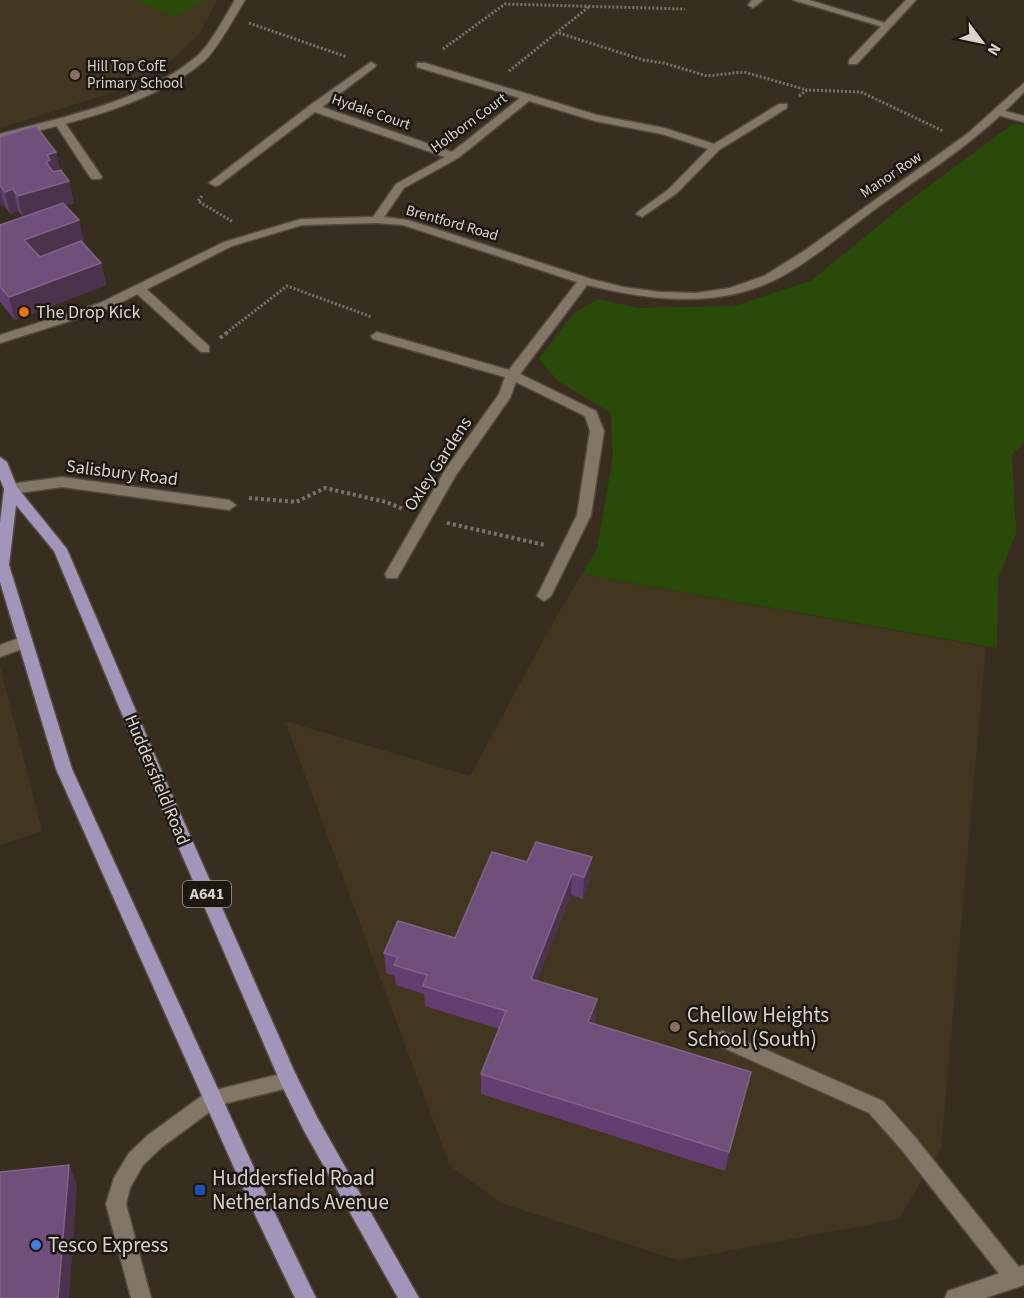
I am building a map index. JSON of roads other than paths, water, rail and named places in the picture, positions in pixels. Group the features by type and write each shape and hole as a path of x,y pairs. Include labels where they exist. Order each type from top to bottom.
{"main road":[{"name":"Huddersfield Road","path":"0,462 11,489 60,549 161,790 289,1080 310,1124 410,1298"},
{"name":"Huddersfield Road","path":"11,489 2,565 64,770 263,1210 306,1298"}],"street":[{"path":"0,137 103,109 164,83 202,58 240,0"},
{"path":"798,0 887,25"},
{"path":"853,62 911,0"},
{"name":"Hydale Court","path":"215,183 371,65"},
{"name":"Holborn Court","path":"421,65 595,118 664,131 715,148"},
{"name":"Manor Row","path":"766,279 801,260 843,226 966,143 1001,113 1024,86"},
{"name":"Holborn Court","path":"376,220 400,186 454,156 528,98"},
{"path":"642,214 673,191 715,148 783,106"},
{"name":"Hydale Court","path":"313,108 454,156"},
{"path":"1001,113 1024,119"},
{"path":"59,122 96,177"},
{"name":"Brentford Road","path":"0,339 104,306 228,244 301,222 376,220 404,222 583,282 670,296 714,294 766,279"},
{"name":"Oxley Gardens","path":"392,573 450,473 505,395 513,375 583,282"},
{"path":"139,289 205,349"},
{"path":"377,336 513,375 591,414 597,431 584,515 544,596"},
{"name":"Salisbury Road","path":"11,489 62,482 229,505"},
{"path":"0,651 25,642"},
{"path":"723,1039 876,1107 1020,1277 955,1298"},
{"path":"141,1298 116,1204 121,1185 136,1159 154,1141 214,1098 289,1080"}],"place":[{"name":"Hill Top CofE Primary School","path":"75,75"},
{"name":"The Drop Kick","path":"24,312"},
{"name":"Chellow Heights School (South)","path":"675,1027"},
{"name":"Huddersfield Road Netherlands Avenue","path":"200,1190"},
{"name":"Tesco Express","path":"36,1245"}]}
